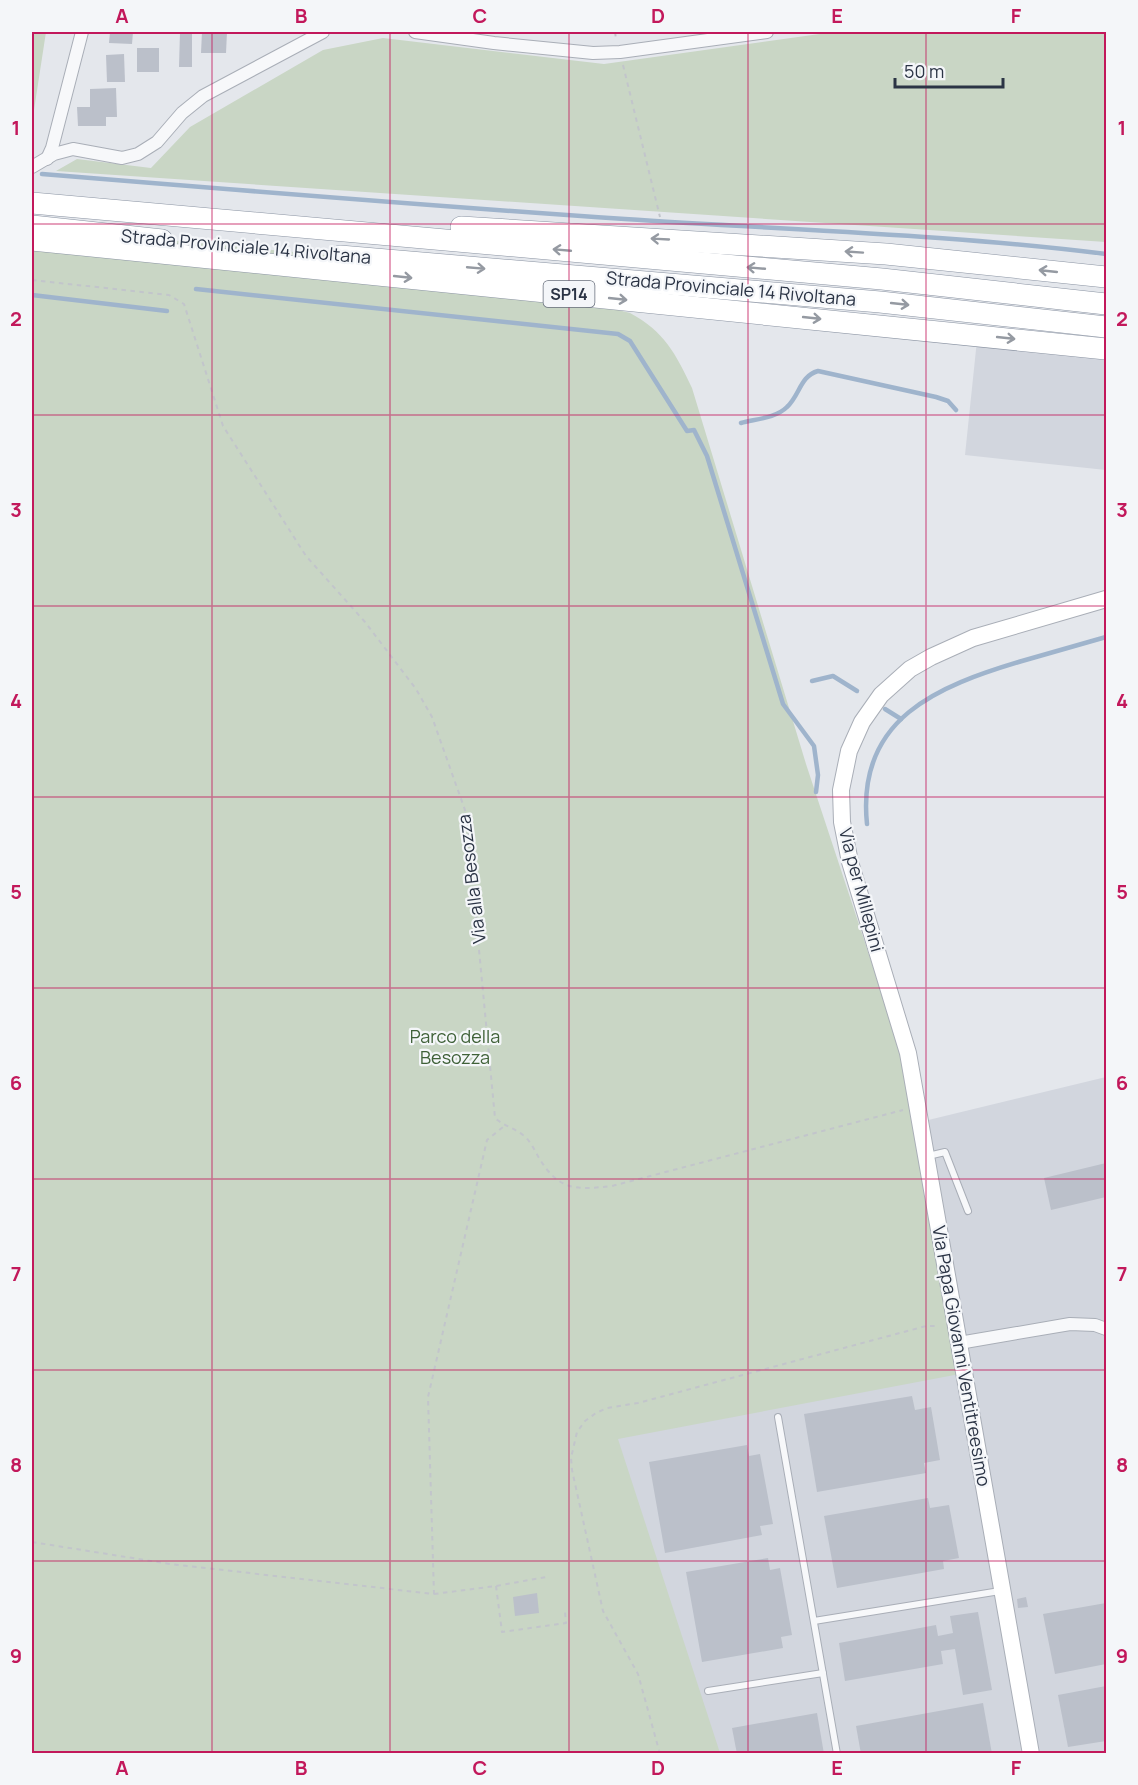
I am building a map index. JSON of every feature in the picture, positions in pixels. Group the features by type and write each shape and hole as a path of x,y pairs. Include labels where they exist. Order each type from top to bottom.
{"highway":[{"path":"32,192 310,218 886,254 1107,277"},
{"name":"Strada Provinciale 14 Rivoltana","path":"32,203 882,279 1107,304"},
{"name":"Strada Provinciale 14 Rivoltana","path":"32,226 250,248 880,302 1107,327"},
{"name":"SP14","path":"32,240 1107,349"}],"street":[{"path":"47,159 52,148 82,32"},
{"path":"32,167 60,152 73,149 122,158 138,154 157,142 182,113 203,96 323,32"},
{"path":"416,32 574,52 620,52 767,32"},
{"name":"Via per Millepini","path":"919,1115 908,1053 844,838 840,806 849,751 862,722 875,702 917,664 973,638 1107,599"},
{"name":"Via Papa Giovanni Ventitreesimo","path":"919,1115 1030,1754"},
{"path":"958,1342 1070,1324 1095,1325 1107,1329"}],"lane":[{"path":"927,1156 945,1152 968,1211"},
{"path":"778,1417 837,1754"},
{"path":"814,1622 1002,1590"},
{"path":"708,1691 823,1672"}],"path":[{"path":"608,39 616,39"},
{"path":"620,52 660,217"},
{"name":"Via alla Besozza","path":"32,280 169,295 184,304 222,426 306,556 365,622 416,689 432,717 465,813 495,1118 504,1126"},
{"path":"435,1594 428,1397 487,1140 504,1126 524,1136 555,1179 569,1187 584,1189 612,1186 919,1115"},
{"path":"660,1754 638,1674 603,1611 572,1470 573,1445 577,1432 585,1421 607,1408 638,1403 936,1324"},
{"path":"32,1542 170,1564 435,1594 546,1577"},
{"path":"496,1586 502,1632 566,1623 565,1612"}],"shaded area":[{"path":"977,340 1106,355 1106,470 965,455"},
{"path":"1106,1077 1106,1753 704,1753 616,1437 916,1123"}],"green space":[{"path":"32,32 46,32 32,123"},
{"path":"834,32 1106,32 1106,242 56,171 77,159 151,168 190,127 323,50 383,38 604,64"},
{"name":"Parco della Besozza","path":"32,227 451,267 630,313 652,328 668,344 692,388 806,764 911,1082 965,1373 618,1439 720,1753 32,1753"}],"building":[{"path":"110,32 133,32 132,44 109,43"},
{"path":"180,32 192,32 192,67 179,67"},
{"path":"202,32 227,32 226,53 201,53"},
{"path":"137,48 159,48 159,72 137,72"},
{"path":"124,54 125,82 107,82 106,55"},
{"path":"116,88 117,117 106,117 106,126 78,126 77,107 90,107 90,89"},
{"path":"1106,1163 1106,1197 1051,1210 1044,1178"},
{"path":"912,1396 915,1410 931,1407 940,1460 924,1463 926,1473 817,1492 804,1414"},
{"path":"747,1445 749,1456 760,1454 773,1524 760,1526 762,1535 665,1553 649,1462"},
{"path":"928,1498 930,1508 949,1505 959,1558 943,1561 944,1569 837,1588 824,1516"},
{"path":"768,1558 770,1570 780,1568 792,1635 781,1637 783,1648 702,1662 686,1572"},
{"path":"537,1593 539,1613 515,1616 513,1597"},
{"path":"1026,1597 1028,1607 1018,1608 1017,1599"},
{"path":"1106,1603 1106,1664 1055,1674 1043,1614"},
{"path":"978,1612 992,1690 963,1695 955,1649 941,1651 943,1664 845,1681 839,1643 936,1625 938,1636 953,1633 950,1616"},
{"path":"1106,1686 1106,1741 1068,1747 1058,1695"},
{"path":"983,1703 992,1754 861,1754 856,1726"},
{"path":"817,1713 824,1754 737,1754 732,1728"}],"waterway":[{"path":"42,174 552,214 926,237 1106,254"},
{"path":"196,289 618,334 630,341 687,431 694,430 707,456 783,704 814,746 818,775 816,792"},
{"path":"32,295 167,311"},
{"path":"741,423 772,416 782,411 791,402 807,377 818,371 936,397 948,401 956,410"},
{"path":"867,824 867,788 875,757 889,732 909,712 933,696 961,682 1022,661 1106,637"},
{"path":"812,681 833,676 857,691"},
{"path":"885,709 901,719"}]}
